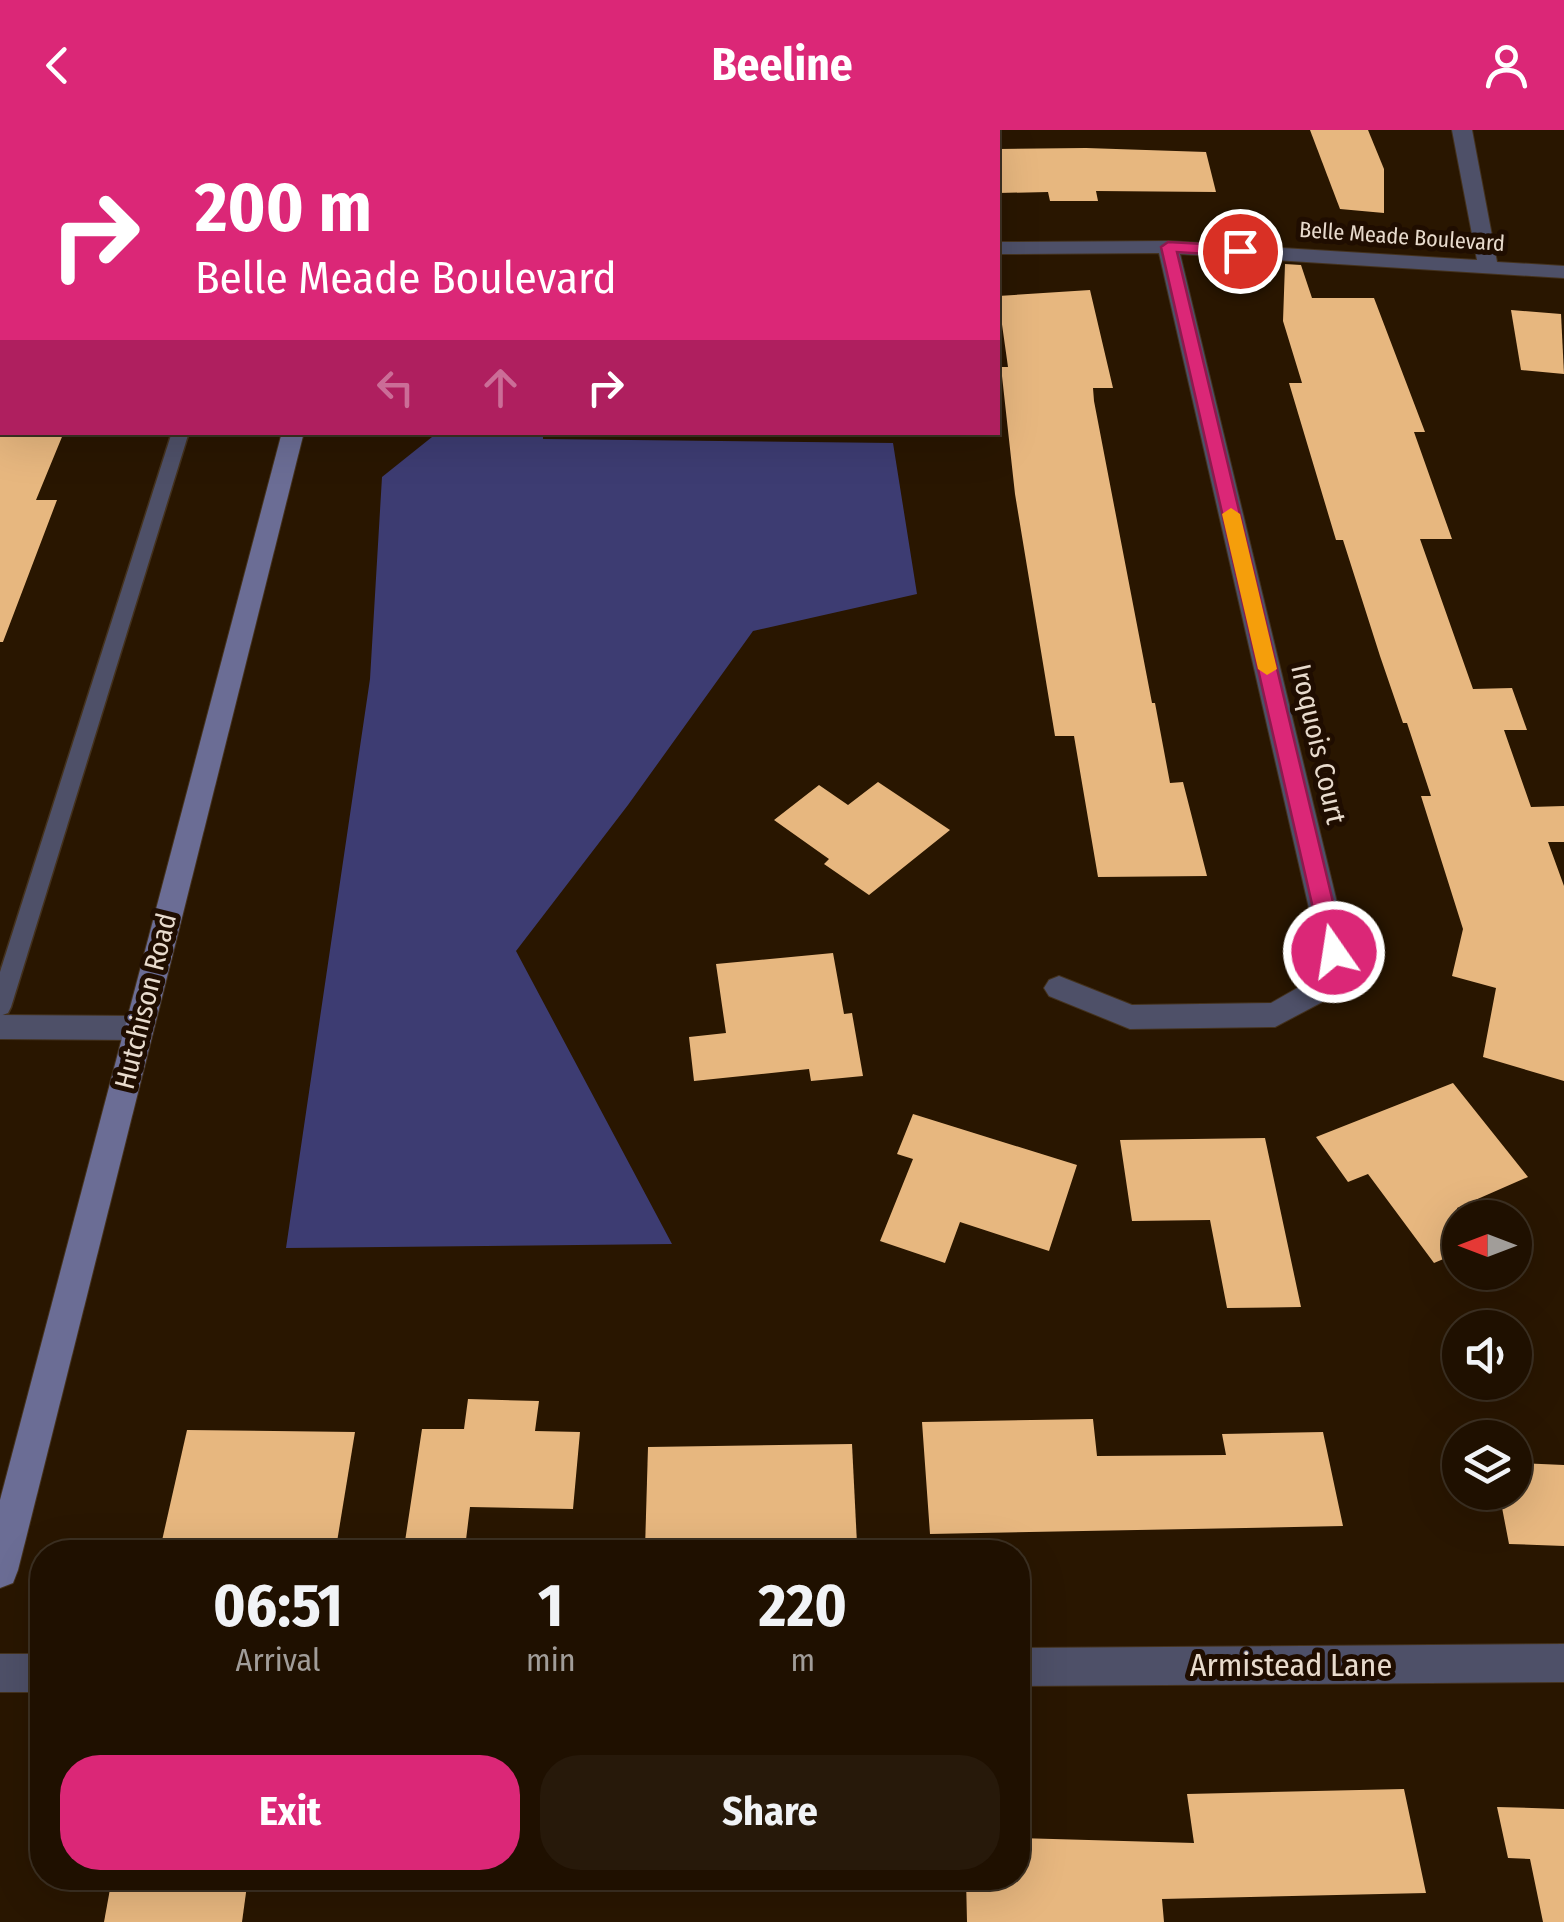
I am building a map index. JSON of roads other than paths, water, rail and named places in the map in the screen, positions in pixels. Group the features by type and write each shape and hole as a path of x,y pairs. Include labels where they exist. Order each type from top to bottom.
{"street":[{"path":"1462,130 1488,266"},
{"name":"Belle Meade Boulevard","path":"1000,248 1168,247 1564,272"},
{"name":"Iroquois Court","path":"1058,988 1130,1017 1275,1014 1318,991 1334,952 1168,247"},
{"name":"Hutchison Road","path":"0,1570 292,435"},
{"path":"0,1027 138,1028"},
{"name":"Armistead Lane","path":"1030,1667 1564,1663"},
{"path":"0,1673 30,1673"}],"lane":[{"path":"0,1007 180,435"}]}
